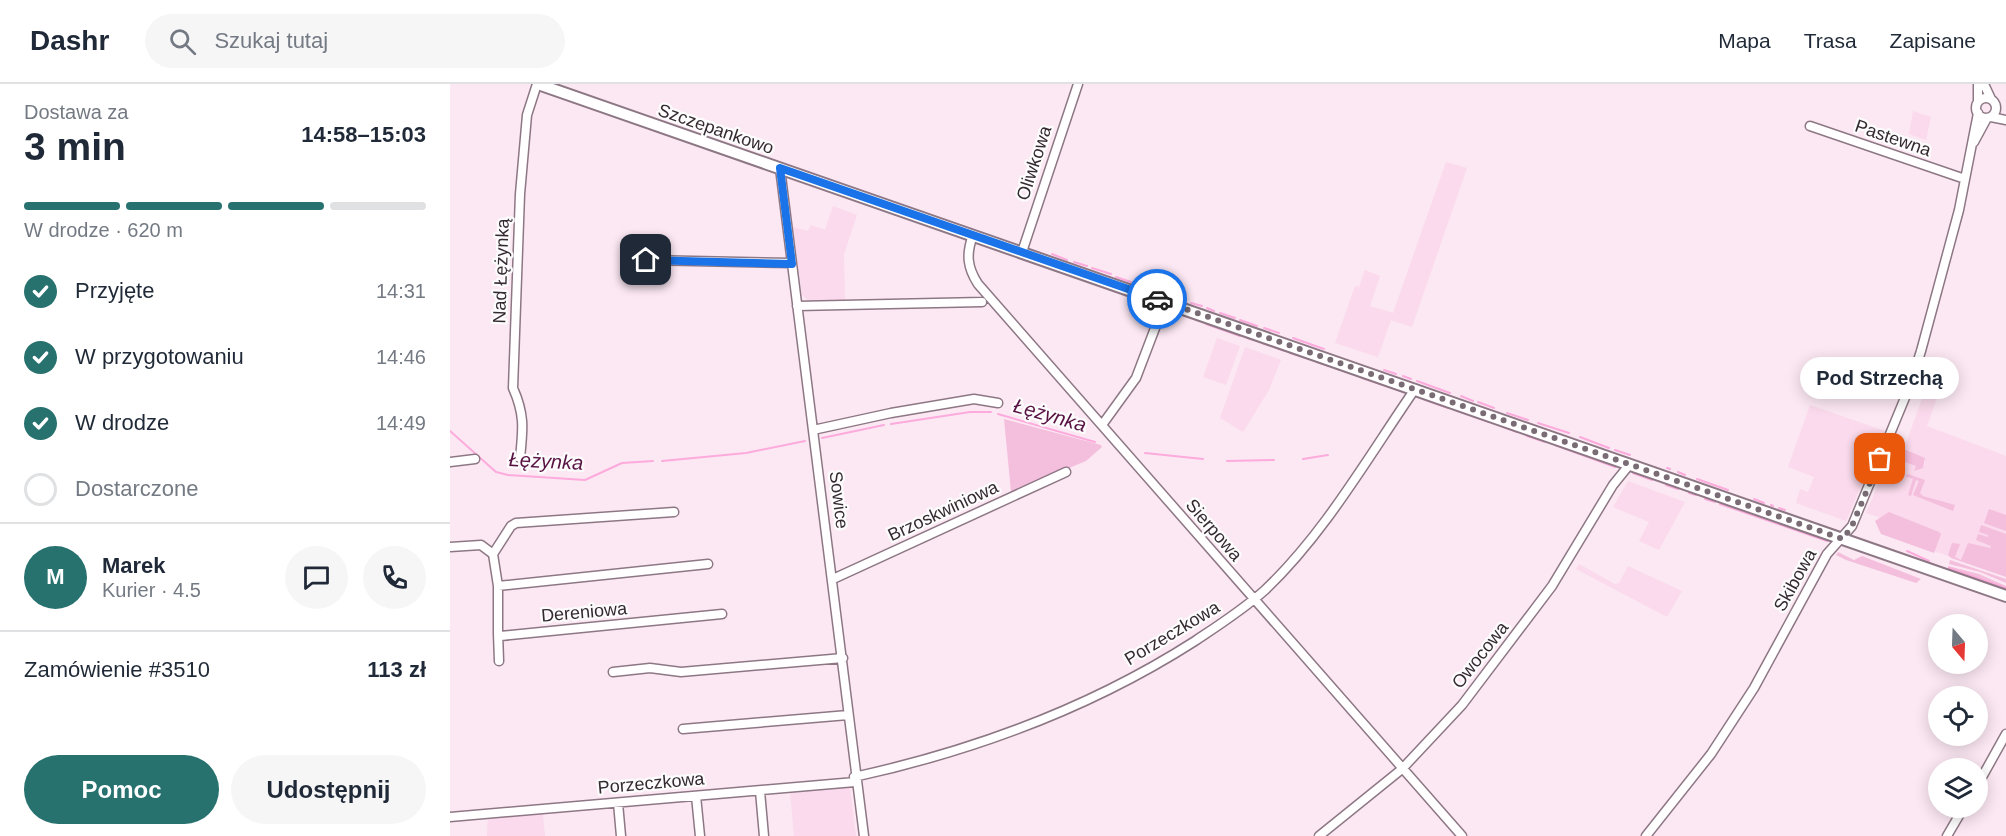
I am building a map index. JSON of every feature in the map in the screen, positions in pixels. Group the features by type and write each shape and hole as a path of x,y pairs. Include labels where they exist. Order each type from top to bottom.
{"street":[{"name":"Szczepankowo","path":"537,84 2006,596"},
{"name":"Nad Łężynką","path":"520,458 520,401 513,388 519,209 528,115 537,84"},
{"name":"Oliwkowa","path":"1022,252 1078,84"},
{"path":"1978,84 1978,113 2006,120"},
{"path":"1984,84 1996,107 2006,113"},
{"path":"1978,102 1984,98 1990,99"},
{"path":"1989,117 1996,107"},
{"name":"Skibowa","path":"1646,836 1711,754 1754,688 1827,554 1843,539 1852,526 1911,383 1944,273 1978,113"},
{"name":"Skibowa","path":"1972,145 1989,117"},
{"name":"Pastewna","path":"1810,126 1965,179"},
{"name":"Sowice","path":"780,168 843,658 855,779 864,836"},
{"name":"Sierpowa","path":"973,235 968,259 972,274 978,284 1462,836"},
{"path":"646,278 646,260 792,264"},
{"path":"797,306 982,302"},
{"path":"1102,425 1136,378 1166,302"},
{"name":"Porzeczkowa","path":"450,817 760,791 855,779 991,738 1091,698 1177,652 1253,600 1277,577 1314,533 1415,389"},
{"path":"813,430 891,413 974,399 998,403"},
{"path":"450,462 475,459"},
{"name":"Owocowa","path":"1319,836 1402,769 1462,705 1531,617 1613,485 1630,464"},
{"name":"Brzoskwiniowa","path":"833,579 1066,472"},
{"path":"499,661 498,586 493,554 511,526 516,523 674,513"},
{"path":"450,547 481,545 493,554"},
{"name":"Dereniowa","path":"498,586 708,564"},
{"name":"Dereniowa","path":"498,633 501,636 722,614"},
{"path":"613,672 650,668 681,672 843,658"},
{"path":"683,729 848,715"},
{"path":"1988,766 2006,734"},
{"path":"760,791 764,836"},
{"path":"696,796 700,836"},
{"path":"618,802 621,836"},
{"path":"1947,836 1958,818"}],"shaded area":[{"path":"1913,111 1931,117 1926,140 1909,134"},
{"path":"1446,162 1467,168 1412,327 1391,320 1378,357 1335,343 1355,286 1359,287 1365,270 1380,276 1370,306 1393,313"},
{"path":"833,206 857,215 844,254 845,300 809,301 802,295 793,227 808,231 811,225 825,230"},
{"path":"1217,338 1240,346 1226,385 1203,377"},
{"path":"1245,347 1281,360 1269,390 1243,432 1220,418"},
{"path":"1934,365 1955,372 1946,397 1938,395 1927,426 2006,456 2006,576 1882,533 1886,520 1866,513 1891,455 1923,467 1925,463 1925,458 1904,449"},
{"path":"1810,405 1885,431 1846,521 1796,503 1800,489 1808,492 1814,477 1788,467"},
{"path":"1004,419 1102,447 1086,461 1011,492"},
{"path":"1899,447 1925,458 1923,468 1914,471 1916,466 1893,458"},
{"path":"1908,474 1925,480 1920,493 1923,496 1955,505 1953,511 1913,495 1919,481 1916,480 1911,496 1908,495 1913,479 1905,476"},
{"path":"1628,481 1685,502 1659,550 1639,541 1649,522 1613,507"},
{"path":"1989,509 2006,515 2006,531 1984,523"},
{"path":"1889,512 1939,532 1941,534 1934,553 1881,534 1875,521"},
{"path":"1981,525 2006,534 2006,577 1951,558 1948,555 1952,543 1960,544 1955,557 1961,560 1968,543 1990,548 1991,546 1976,540 1978,534 1988,537 1979,532"},
{"path":"1838,552 1854,560 1862,556 1921,579 1916,583 1846,560 1836,555"},
{"path":"1950,560 2006,579 2006,583 1980,572 1949,564"},
{"path":"1579,564 1615,584 1619,583 1628,566 1682,591 1667,617 1576,569"},
{"path":"1948,566 1979,574 2006,586 2006,592 1948,572"},
{"path":"850,787 856,836 794,836 790,792"},
{"path":"543,814 545,836 487,836 488,817"}],"waterway":[{"path":"1052,254 1067,260"},
{"path":"1074,262 1087,266"},
{"path":"1092,268 1111,274"},
{"path":"1116,277 1134,283"},
{"path":"1139,285 1146,287"},
{"path":"1151,289 1158,292"},
{"path":"1164,294 1185,301"},
{"path":"1145,302 1158,307"},
{"path":"1191,303 1202,306"},
{"path":"1207,308 1214,311"},
{"path":"1169,310 1200,321"},
{"path":"1220,313 1235,318"},
{"path":"1240,320 1257,326"},
{"path":"1206,324 1240,336"},
{"path":"1264,328 1279,333"},
{"path":"1247,338 1254,340"},
{"path":"1293,338 1324,349"},
{"path":"1262,343 1285,351"},
{"path":"1290,353 1310,359"},
{"path":"1317,362 1329,366"},
{"path":"1335,368 1356,375"},
{"path":"1384,370 1396,374"},
{"path":"1403,376 1411,379"},
{"path":"1362,378 1404,392"},
{"path":"1417,381 1450,393"},
{"path":"1461,396 1473,401"},
{"path":"1423,399 1448,408"},
{"path":"1478,402 1494,408"},
{"path":"1455,410 1489,422"},
{"name":"Łężynka","path":"891,424 970,412 991,412"},
{"path":"1507,413 1528,420"},
{"name":"Łężynka","path":"998,414 1095,442"},
{"path":"1538,423 1569,433"},
{"name":"Łężynka","path":"822,438 884,425"},
{"path":"1501,426 1517,432"},
{"name":"Łężynka","path":"450,431 496,472 508,475 585,480 622,463 653,461"},
{"path":"1527,436 1545,442"},
{"path":"1580,437 1609,448"},
{"name":"Łężynka","path":"662,461 746,453 805,441"},
{"path":"1555,445 1615,467"},
{"path":"1615,450 1630,455"},
{"name":"Łężynka","path":"1145,453 1203,459"},
{"name":"Łężynka","path":"1303,459 1328,455"},
{"name":"Łężynka","path":"1227,461 1274,460"},
{"path":"1678,472 1685,475"},
{"path":"1633,473 1652,480"},
{"path":"1697,479 1728,490"},
{"path":"1666,485 1678,489"},
{"path":"1689,493 1696,495"},
{"path":"1705,499 1715,502"},
{"path":"1754,499 1764,503"},
{"path":"1720,504 1827,541"},
{"path":"1779,508 1785,510"},
{"path":"1907,551 1929,561"},
{"path":"1949,568 2006,588"}],"way so far":[{"path":"1157,299 1843,539 1852,526 1880,459"}],"place":[{"name":"Pod Strzechą","path":"1880,459"}],"route":[{"path":"646,260 792,264 780,168 1157,299"}]}
